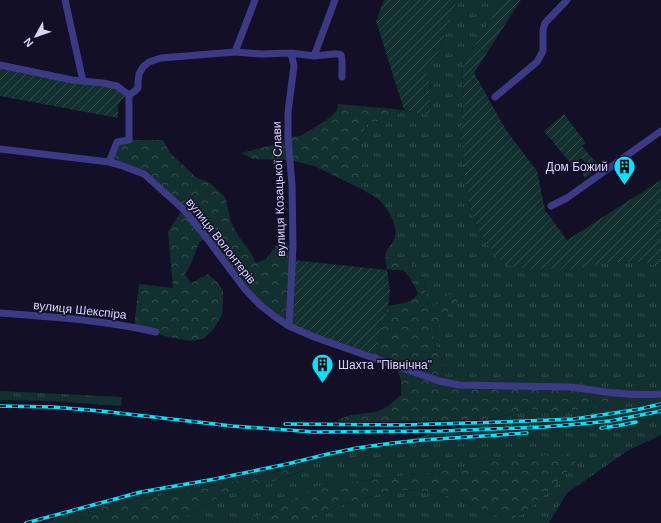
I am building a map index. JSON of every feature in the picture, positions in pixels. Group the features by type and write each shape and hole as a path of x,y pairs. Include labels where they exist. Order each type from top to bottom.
{"street":[{"path":"65,0 83,81"},
{"path":"235,52 255,0"},
{"path":"314,56 335,0"},
{"path":"495,97 537,62 543,51 543,30 545,24 567,0"},
{"path":"129,95 138,88 139,74 149,62 154,59 169,57 235,52 261,54 291,53 314,56 333,54 341,55 342,77"},
{"name":"вулиця Козацької Слави","path":"288,326 293,246 292,184 288,136 288,112 294,66 291,53"},
{"path":"0,65 117,86 129,95"},
{"path":"109,162 117,142 129,140 129,95"},
{"path":"551,206 567,198 661,131"},
{"name":"вулиця Волонтерів","path":"0,149 109,162 144,174 183,209 244,288 259,304 288,326 314,337 439,381 459,385 570,387 617,393 646,395 661,394"},
{"name":"вулиця Шекспіра","path":"0,313 76,319 134,326 156,332"}],"green space":[{"path":"384,0 457,0 438,54 426,66 429,80 431,116 404,110 376,21"},
{"path":"457,0 503,0 463,64 462,123 460,138 471,214 477,227 486,243 605,263 636,262 661,266 661,435 629,450 567,493 549,523 307,523 336,507 393,490 424,491 457,498 507,521 522,514 555,485 522,457 441,471 314,487 272,512 236,523 179,523 188,515 221,496 239,490 258,487 308,469 284,470 193,490 96,508 75,523 44,523 76,510 141,492 215,479 357,448 393,443 479,423 529,409 550,412 610,407 572,389 508,389 459,385 439,381 443,368 441,356 433,338 439,326 458,301 449,294 438,304 429,304 426,296 425,283 413,265 396,256 385,257 394,240 394,223 385,206 377,198 363,190 360,138 368,123 382,120 404,110 431,116 429,80 426,66 438,54"},
{"path":"503,0 521,0 474,73 506,130 537,171 545,210 567,240 661,180 661,266 636,262 605,263 572,269 532,269 514,267 504,264 497,258 486,243 471,214 465,178 460,138 462,123 463,64"},
{"path":"0,65 103,83 129,95 120,101 118,118 0,96"},
{"path":"338,104 404,110 382,120 368,123 360,138 363,190 314,166 290,160 253,159 241,153 280,143 288,137 300,136 331,117 337,110"},
{"path":"564,114 586,143 582,146 599,166 585,178 582,174 590,168 581,158 572,165 544,131"},
{"path":"129,140 163,140 170,153 197,178 210,183 225,197 231,222 256,263 266,259 278,243 293,246 289,326 259,304 205,236 198,245 192,262 185,274 191,283 208,274 223,290 222,315 213,330 203,339 189,341 164,336 156,332 134,326 139,284 173,288 168,231 183,209 144,174 109,162 117,142"},
{"path":"396,256 411,264 421,274 424,279 429,304 438,304 449,294 455,295 458,302 439,326 433,338 441,356 443,368 439,380 459,385 508,389 572,389 602,395 613,402 610,407 550,412 529,409 487,420 351,422 337,420 351,415 376,412 387,407 401,395 401,380 397,369 373,358 388,306 409,302 418,293 409,276 403,270 387,270 385,257"},
{"path":"293,260 387,270 390,291 388,306 373,358 289,326"},
{"path":"0,391 122,397 121,406 51,401 0,400"},
{"path":"583,453 555,485 522,514 507,521 457,498 424,491 393,490 336,507 307,523 236,523 272,512 314,487 441,471 522,457"},
{"path":"310,468 258,487 239,490 221,496 188,515 179,523 75,523 96,508 193,490 284,470"}],"railway":[{"path":"285,424 402,425 574,419 640,409 661,404"},
{"path":"0,406 53,407 232,426 314,432 442,431 543,427 610,421 661,411"},
{"path":"601,428 636,422"},
{"path":"26,523 141,492 215,479 357,448 422,440 527,433"}],"place":[{"name":"Дом Божий","path":"624,186"},
{"name":"Шахта \"Північна\"","path":"323,384"}]}
